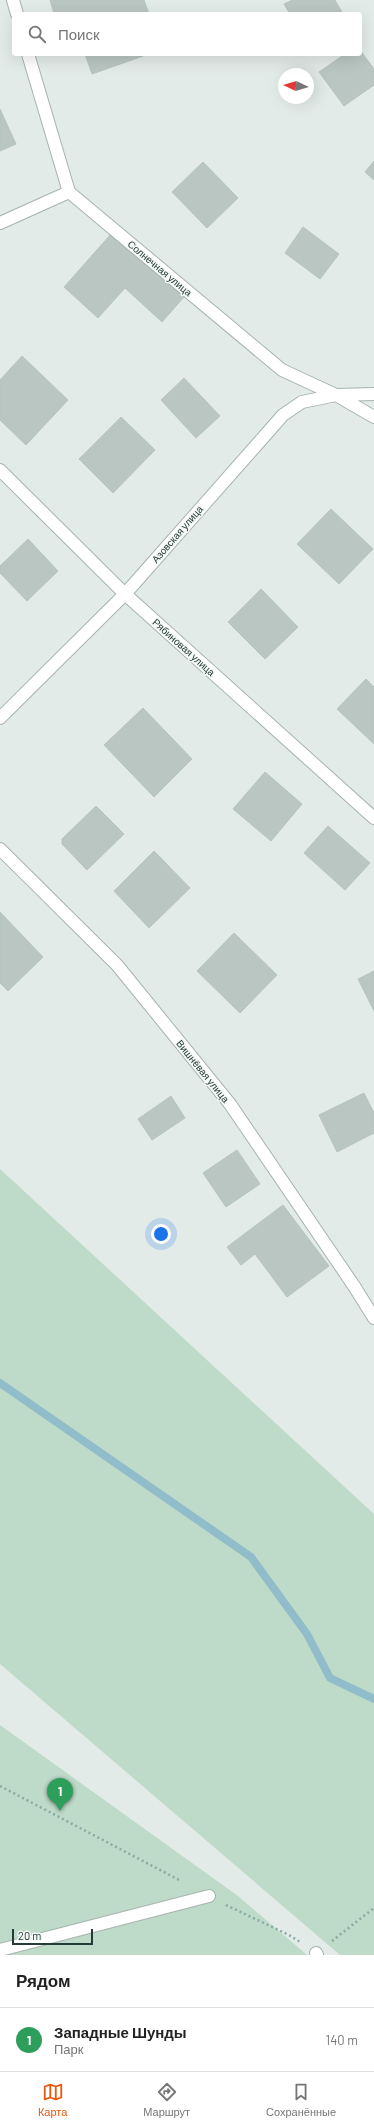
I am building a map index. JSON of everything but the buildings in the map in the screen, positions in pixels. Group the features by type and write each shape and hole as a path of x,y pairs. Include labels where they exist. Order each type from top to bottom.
{"street":[{"path":"13,0 16,12"},
{"path":"0,223 69,192 29,56"},
{"name":"Солнечная улица","path":"69,192 282,370 336,395 374,417"},
{"name":"Азовская улица","path":"0,718 125,594 283,415 302,402 336,395 374,394"},
{"name":"Рябиновая улица","path":"0,470 125,594 374,818"},
{"name":"Вишнёвая улица","path":"0,849 117,965 230,1104 354,1286 374,1318"},
{"path":"0,1950 209,1896"}],"path":[{"path":"0,1786 209,1896 289,1935 317,1954 374,1908"}],"green space":[{"path":"0,1169 374,1514 374,1955 340,1955 0,1664"},
{"path":"0,1725 238,1896 307,1955 0,1955"}],"waterway":[{"path":"0,1383 251,1557 307,1634 330,1678 374,1699"}],"place":[{"name":"Западные Шунды","path":"60,1811"}]}
